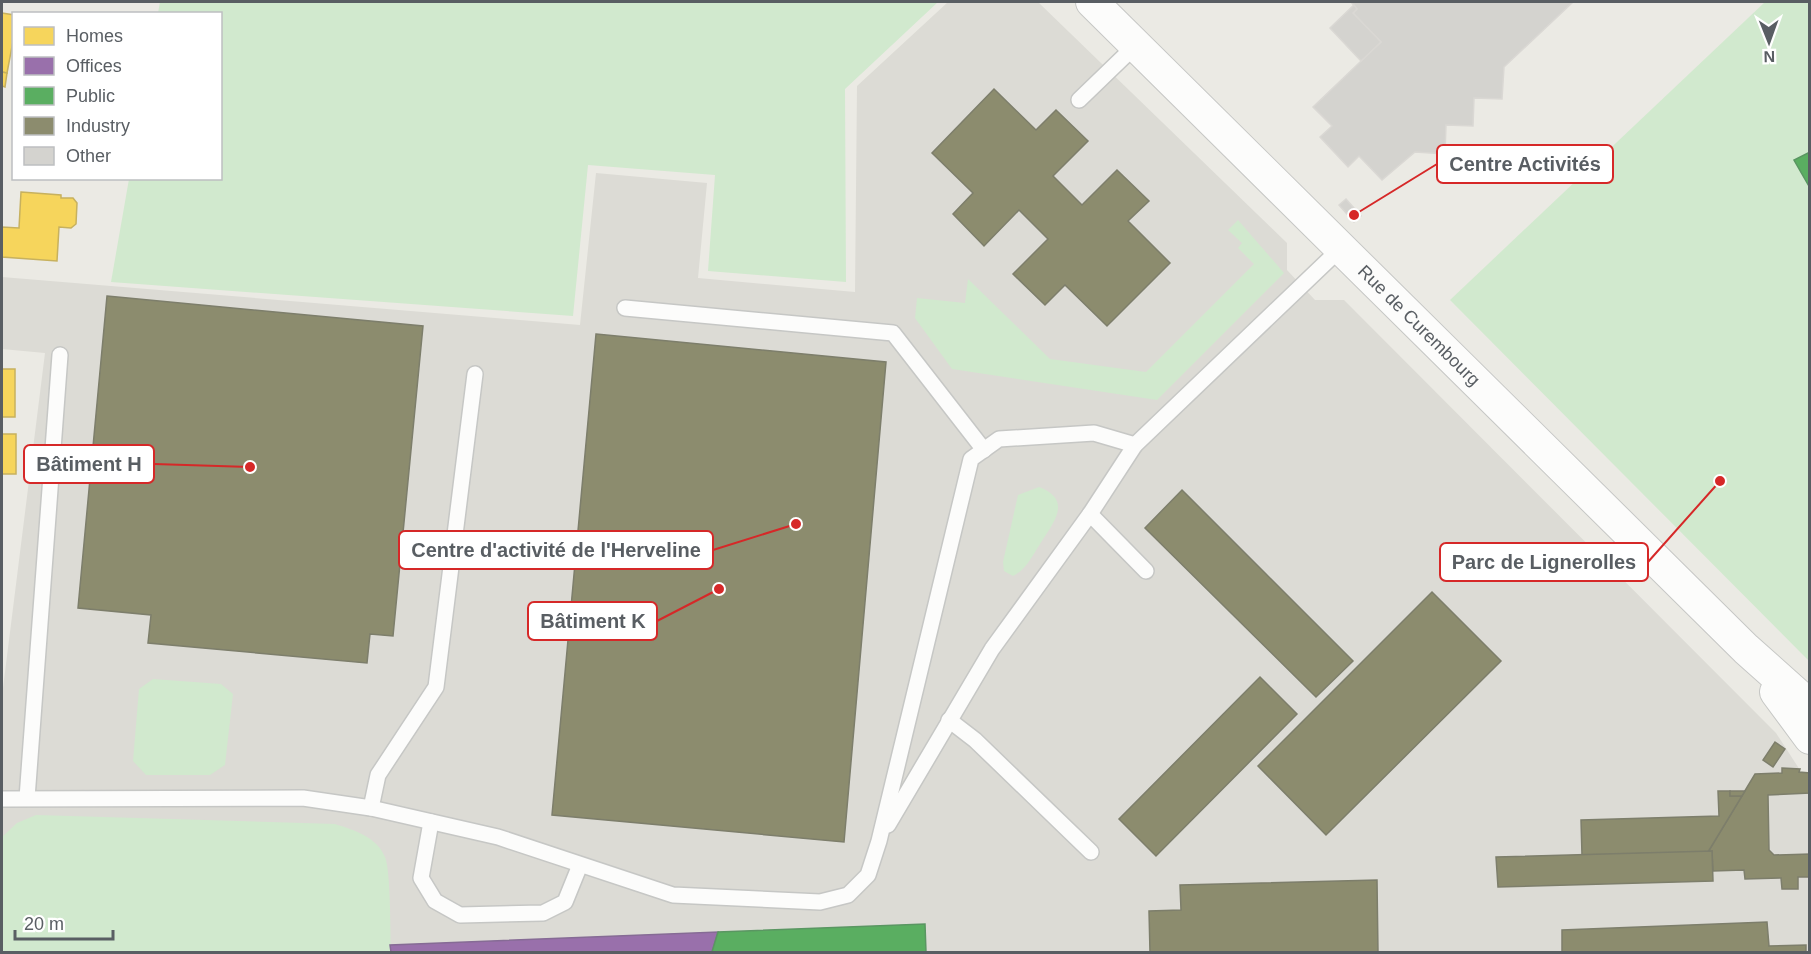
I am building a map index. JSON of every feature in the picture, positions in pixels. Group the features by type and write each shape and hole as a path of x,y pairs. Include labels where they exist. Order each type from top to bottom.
{"street":[{"name":"Rue de Curembourg","path":"1092,2 1746,650 1809,706"},
{"name":"Rue de Curembourg","path":"1746,650 1809,738"}],"lane":[{"path":"1080,100 1136,45"},
{"path":"879,841 992,649 1090,514 1135,445 1341,248"},
{"path":"625,308 893,333 984,450"},
{"path":"27,798 60,355"},
{"path":"370,808 378,775 436,687 475,374"},
{"path":"2,799 303,798 370,808 498,837 673,895 820,902 848,895 868,875 879,841 971,459 999,439 1094,433 1135,445"},
{"path":"1090,514 1146,571"},
{"path":"949,720 975,740 1091,852"},
{"path":"431,822 421,878 435,901 460,915 543,913 565,902 580,865"}],"shaded area":[{"path":"948,2 1038,2 1287,243 1287,270 1315,300 1344,300 1776,733 1809,784 1809,952 2,952 2,696 45,353 2,349 2,277 580,325 596,173 707,183 698,278 855,292 857,86"}],"green space":[{"path":"160,2 938,2 845,89 846,282 708,271 715,175 588,165 573,316 111,282 129,180 222,180 222,12 158,12"},
{"path":"1765,2 1809,2 1809,661 1450,300"},
{"path":"1238,220 1284,273 1157,400 952,369 915,318 917,298 965,303 968,279 1050,359 1146,372 1254,264 1238,248 1242,243 1228,230"},
{"path":"1039,487 1055,498 1058,505 1055,520 1029,562 1013,576 1004,571 1003,562 1018,495"},
{"path":"153,679 221,684 233,694 225,765 210,775 146,775 133,761 139,689"},
{"path":"36,815 335,824 350,829 371,839 385,857 389,888 391,952 2,952 2,837 17,823"}],"building: Homes":[{"path":"2,13 12,15 12,47 7,73 2,72"},
{"path":"2,72 7,73 5,87 2,86"},
{"path":"21,192 61,195 61,198 73,198 77,203 76,224 71,228 59,227 57,261 2,257 2,227 19,228"},
{"path":"2,369 15,369 15,417 2,417"},
{"path":"2,434 16,434 16,474 2,474"}],"building: Offices":[{"path":"718,932 712,952 391,952 390,945"}],"building: Public":[{"path":"1810,152 1810,188 1794,160"},
{"path":"925,924 926,952 712,952 718,932"}],"building: Industry":[{"path":"994,89 1036,130 1056,110 1088,141 1053,176 1082,205 1117,170 1149,201 1128,221 1170,263 1107,326 1065,285 1045,305 1013,274 1048,239 1019,210 984,246 953,214 973,193 932,153"},
{"path":"107,296 423,326 393,636 370,634 367,663 148,643 151,615 78,608"},
{"path":"596,334 886,362 844,842 552,815"},
{"path":"1182,490 1353,661 1316,697 1145,528"},
{"path":"1432,592 1501,661 1326,835 1258,766"},
{"path":"1260,677 1297,714 1156,856 1119,819"},
{"path":"1775,742 1785,749 1773,767 1763,760"},
{"path":"1782,768 1800,769 1799,772 1810,773 1810,793 1768,795 1769,850 1774,855 1810,854 1810,877 1798,877 1798,889 1782,889 1781,878 1745,879 1744,870 1713,871 1712,851 1708,852 1755,774 1782,773"},
{"path":"1718,791 1730,791 1730,796 1742,796 1708,852 1582,855 1581,820 1719,816"},
{"path":"1730,791 1745,791 1742,796 1730,796"},
{"path":"1712,851 1713,881 1498,887 1496,857"},
{"path":"1377,880 1378,952 1150,952 1149,911 1181,910 1180,885"},
{"path":"1767,922 1769,946 1806,945 1806,952 1562,952 1562,930"}],"building: Other":[{"path":"1351,2 1573,2 1504,67 1502,99 1474,98 1473,126 1446,125 1445,154 1415,152 1382,180 1359,156 1348,167 1320,137 1332,126 1313,107 1381,42 1353,13 1357,9"},
{"path":"1354,5 1357,9 1353,13 1381,42 1361,61 1330,28"},
{"path":"1346,199 1361,216 1354,222 1339,205"}],"place":[{"name":"Centre Activités","path":"1354,215"},
{"name":"Bâtiment H","path":"250,467"},
{"name":"Parc de Lignerolles","path":"1720,481"},
{"name":"Centre d'activité de l'Herveline","path":"796,524"},
{"name":"Bâtiment K","path":"719,589"}]}
